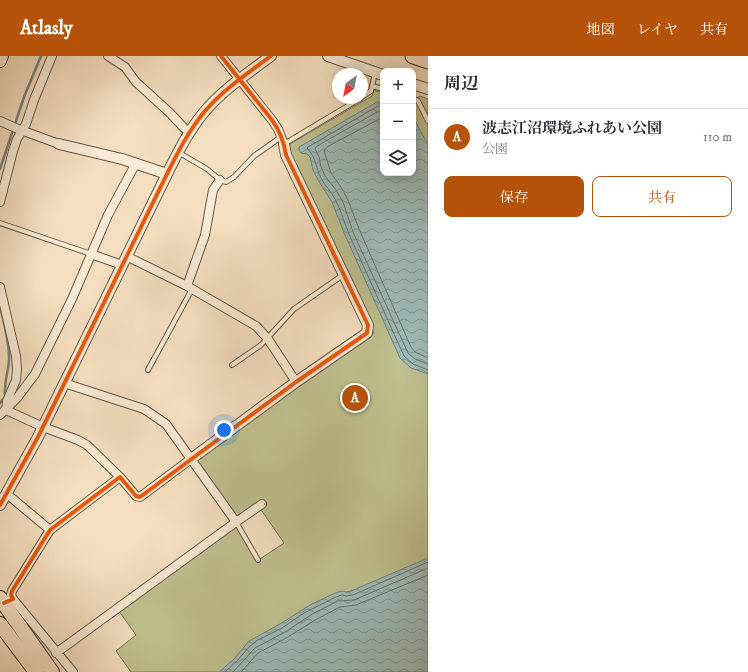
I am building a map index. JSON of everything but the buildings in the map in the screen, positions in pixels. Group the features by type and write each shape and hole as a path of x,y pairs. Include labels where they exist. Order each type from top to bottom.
{"highway":[{"path":"413,56 428,61"},
{"path":"5,600 52,672"},
{"path":"0,624 36,672"}],"main road":[{"path":"0,61 2,56"}],"street":[{"path":"0,202 20,130 52,56"},
{"path":"108,56 125,68 136,82 190,132"},
{"path":"3,412 78,440 87,445 120,477 136,496 140,497 296,382 367,333 368,325 286,156 283,141 278,129 221,56"},
{"path":"50,530 3,497 43,427 167,174 190,132 212,103 240,79 271,56"},
{"path":"328,56 379,73"},
{"path":"416,85 428,89"},
{"path":"0,121 59,144 136,163 167,174"},
{"path":"3,412 26,387 35,374 72,299 108,215 136,163"},
{"path":"189,288 205,235 213,190 220,180"},
{"path":"91,254 124,261 189,288 256,326 268,339 296,382"},
{"path":"0,287 16,356 17,369 16,380 3,412"},
{"path":"64,383 144,409 166,424 236,522"},
{"path":"73,672 5,600 11,595 12,591 50,530 120,477"},
{"path":"56,653 262,504"}],"lane":[{"path":"368,93 379,73"},
{"path":"372,86 380,88"},
{"path":"416,100 428,121"},
{"path":"178,152 207,169 220,180 226,182 254,156 350,104"},
{"path":"0,223 91,254"},
{"path":"232,365 262,345 294,309 343,275"},
{"path":"148,370 189,288"},
{"path":"236,522 258,560"}],"green space":[{"path":"374,90 380,92 380,176 416,176 416,98 420,96 428,99 428,672 131,672 116,651 136,635 118,610 236,525 257,561 284,543 257,504 240,517 236,516 196,462 196,458 374,333 289,152 290,144 358,104 368,104 368,98 372,96"}],"water":[{"path":"377,102 380,102 380,176 416,176 416,123 428,145 428,374 411,368 400,358 345,235 332,202 313,170 310,157 307,154 301,153 299,147"},
{"path":"428,558 428,672 219,672 234,659 249,641 310,605 335,593 351,591"}],"waterway":[{"path":"0,169 24,97 41,56"},
{"path":"0,305 9,354 5,397 0,403"}],"cycle path":[{"path":"4,603 13,599 11,595 12,591 50,530 120,477 136,496 140,497 296,382 367,333 368,325 286,155 283,141 277,128 221,56"},
{"path":"0,505 38,437 167,174 189,133 212,103 236,82 271,56"}],"place":[{"name":"波志江沼環境ふれあい公園","path":"355,398"}]}
